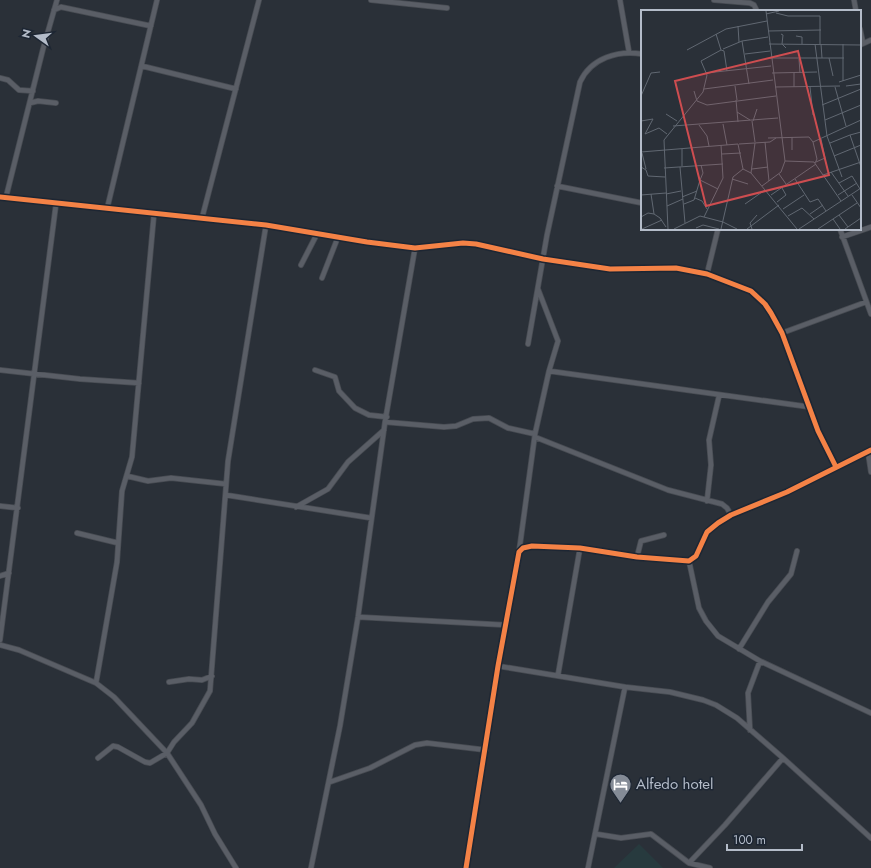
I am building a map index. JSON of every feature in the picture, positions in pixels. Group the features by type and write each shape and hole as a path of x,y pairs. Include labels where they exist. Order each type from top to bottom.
{"street":[{"path":"6,197 57,0"},
{"path":"108,209 157,0"},
{"path":"202,218 259,0"},
{"path":"371,0 447,8"},
{"path":"620,0 629,52"},
{"path":"714,0 750,3 754,5 756,10"},
{"path":"854,0 856,10"},
{"path":"54,10 61,7 151,26"},
{"path":"862,44 871,40"},
{"path":"528,344 557,186 572,125 578,87 583,76 594,63 629,52 641,54"},
{"path":"142,66 236,89"},
{"path":"0,78 8,80 19,90 33,91"},
{"path":"30,103 38,101 56,103"},
{"path":"557,186 641,203"},
{"path":"0,196 56,204 266,225 415,248 463,243 476,244 543,259 610,270 676,268 707,274 742,287 759,297 772,313 782,332 818,431 836,467"},
{"path":"0,640 10,573 56,204"},
{"path":"96,683 115,578 122,491 132,457 142,332 154,214"},
{"path":"98,758 112,746 118,747 145,762 150,763 167,753 174,742 195,718 210,690 226,484 233,427 266,225"},
{"path":"842,237 871,227"},
{"path":"707,274 718,230"},
{"path":"840,230 871,314"},
{"path":"301,265 318,234"},
{"path":"322,278 338,237"},
{"path":"311,868 330,782 358,617 384,430 415,248"},
{"path":"466,868 486,750 498,666 519,552 535,436 549,371 558,341 538,288"},
{"path":"782,332 866,302"},
{"path":"0,370 35,375 139,383"},
{"path":"315,370 335,377 339,391 358,410 386,420 444,427 456,426 473,419 489,418 508,428 535,436 668,490 725,505 731,515"},
{"path":"549,371 719,396 810,407"},
{"path":"707,500 711,465 709,440 719,396"},
{"path":"296,507 328,489 345,465 384,430"},
{"path":"519,552 523,548 532,546 580,548 636,557 689,561 696,556 707,532 731,515 787,492 870,451 871,472"},
{"path":"127,476 148,481 171,478 226,484"},
{"path":"226,495 371,518"},
{"path":"0,506 18,508"},
{"path":"76,533 118,543"},
{"path":"636,557 641,541 664,536"},
{"path":"558,675 580,548"},
{"path":"738,649 768,602 791,574 797,551"},
{"path":"689,561 700,608 706,621 718,636 760,661 871,713"},
{"path":"0,576 10,573"},
{"path":"358,617 506,625"},
{"path":"0,644 19,650 96,683 114,697 167,753 201,805 215,834 236,868"},
{"path":"750,730 748,693 760,661"},
{"path":"498,666 625,687 670,692 703,700 737,718 871,838"},
{"path":"169,682 189,679 202,680 212,676"},
{"path":"588,868 625,687"},
{"path":"330,782 370,768 415,745 432,744 486,750"},
{"path":"689,863 725,825 783,758"},
{"path":"596,834 616,838 651,834 689,863 710,868"}],"green space":[{"path":"639,844 663,868 614,868"}],"cycle path":[{"path":"0,197 266,225 367,242 415,248 463,243 476,244 543,259 610,269 676,268 707,274 751,291 765,304 782,333 818,431 836,467"},
{"path":"466,868 498,666 519,552 523,548 532,546 580,548 637,557 689,561 696,556 707,532 731,515 787,492 871,450"}],"place":[{"name":"Alfedo hotel","path":"621,804"}]}
